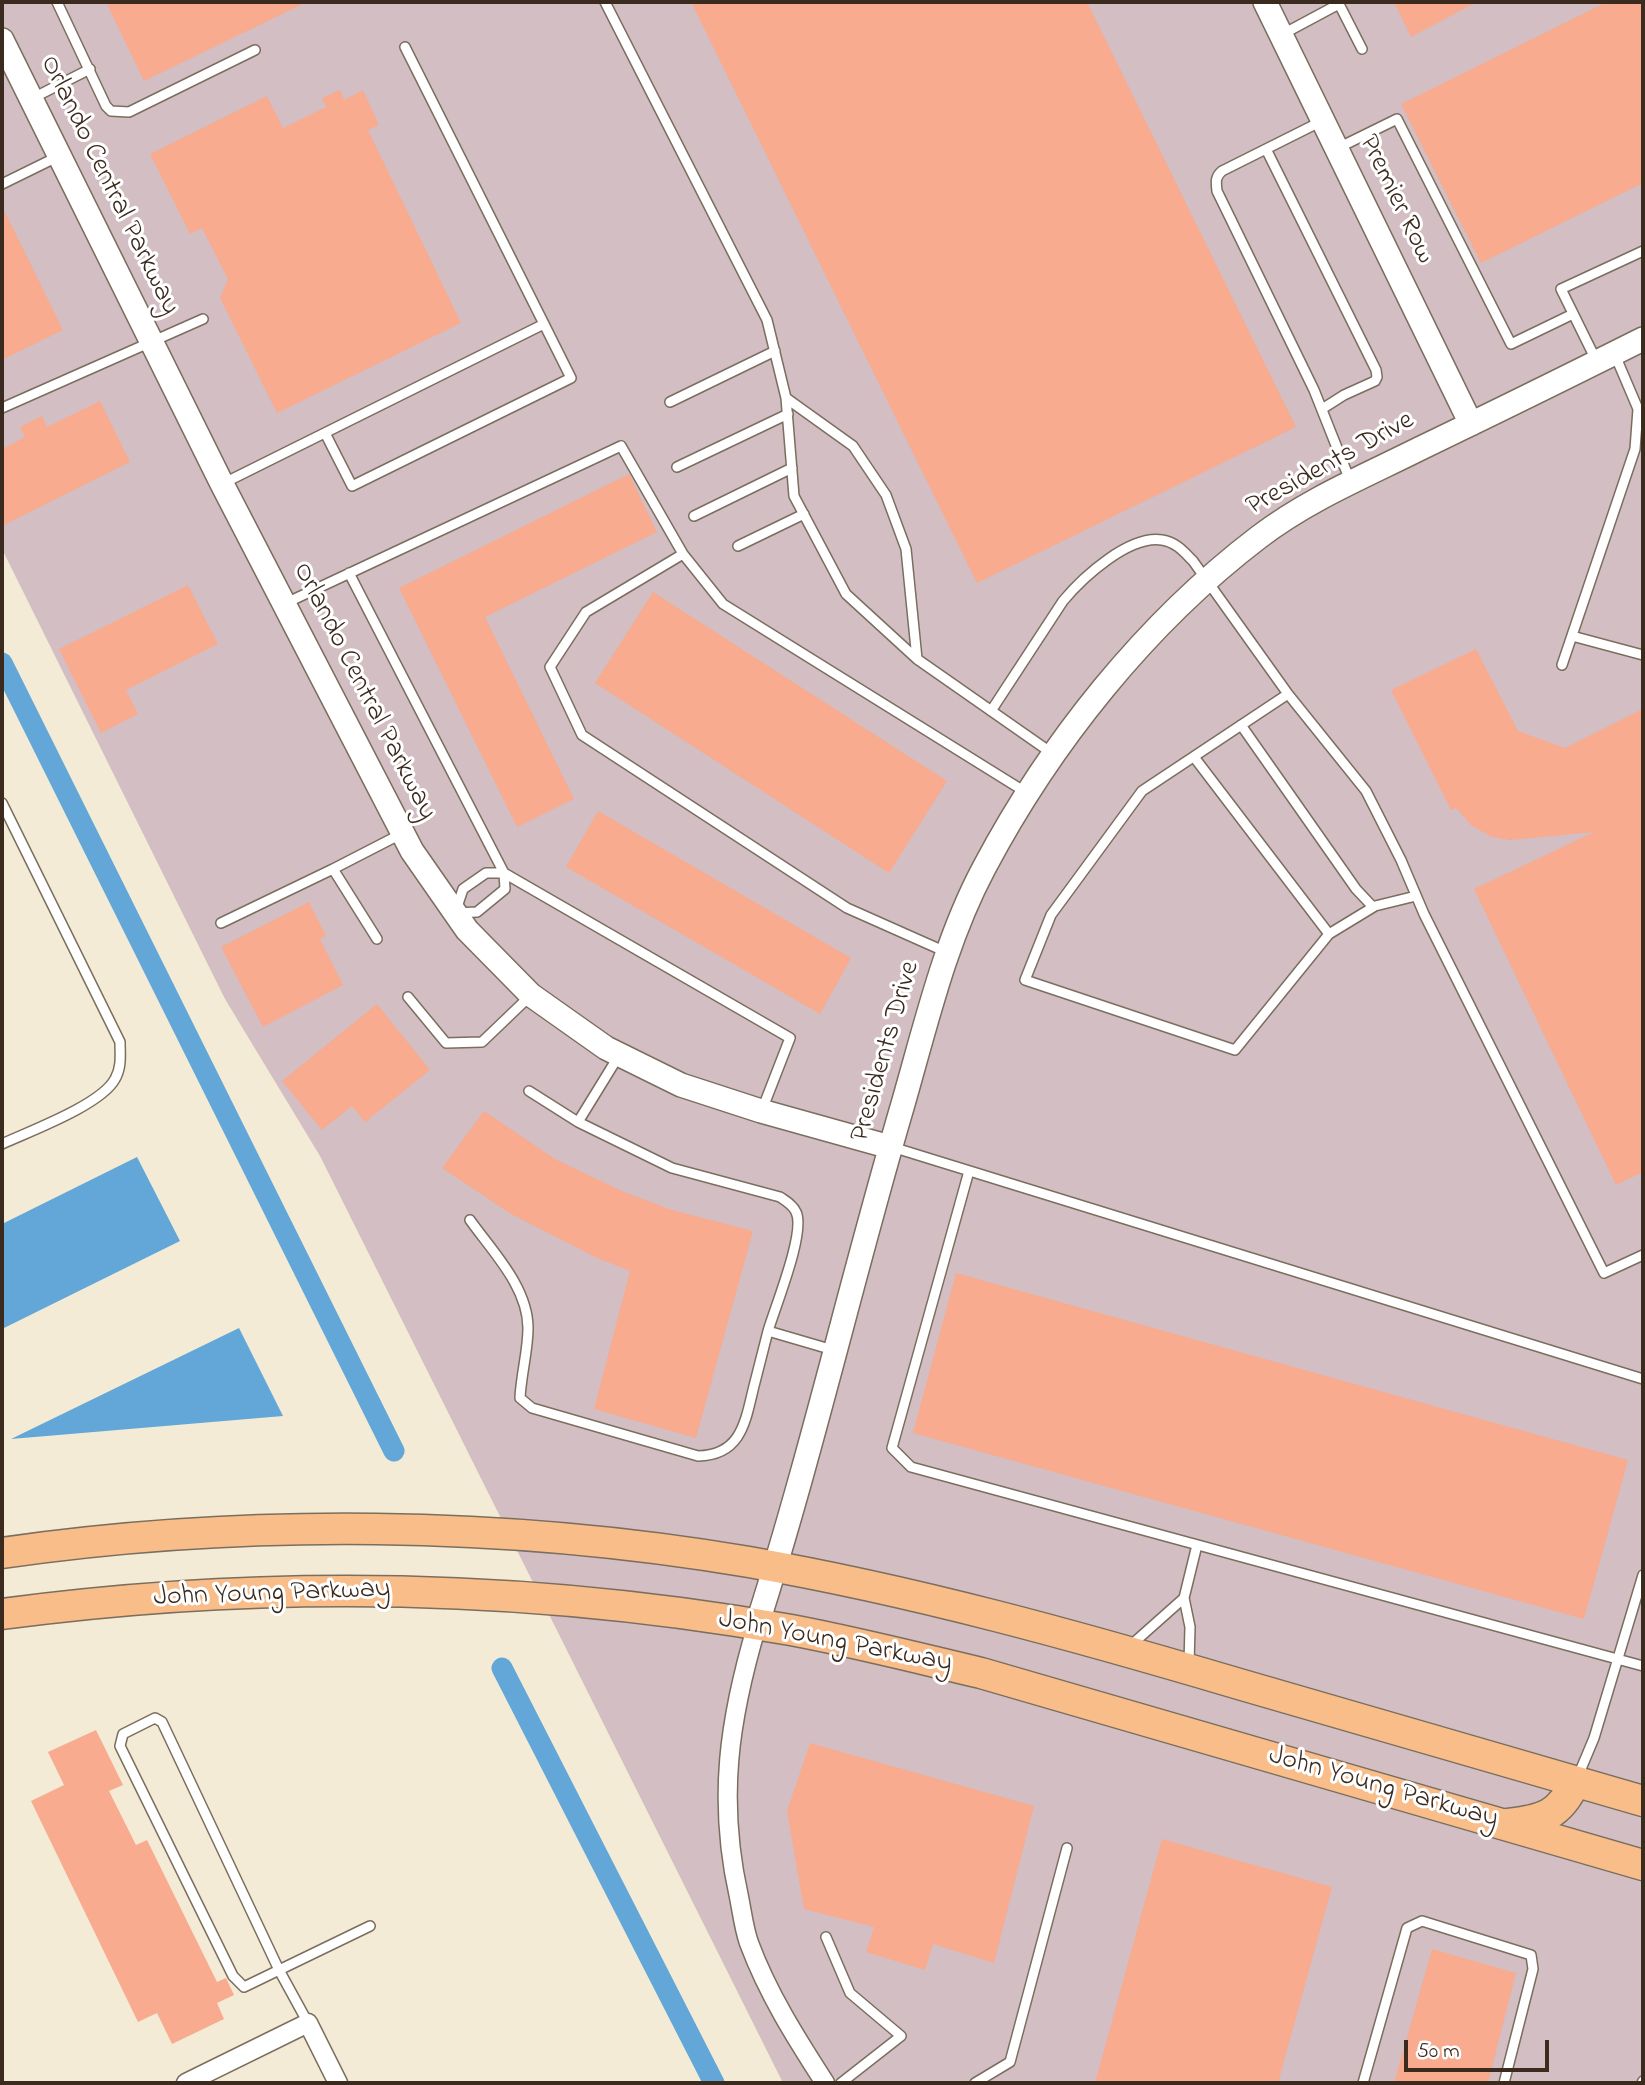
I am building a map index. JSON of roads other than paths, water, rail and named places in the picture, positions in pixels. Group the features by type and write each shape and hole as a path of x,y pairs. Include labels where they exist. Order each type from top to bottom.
{"highway":[{"path":"2,1553 216,1533 398,1531 583,1541 775,1567 937,1600 1125,1650 1643,1801"},
{"name":"John Young Parkway","path":"2,1614 100,1602 200,1595 422,1591 586,1602 757,1625 888,1650 981,1673 1643,1865"},
{"path":"1504,1825 1535,1821 1555,1812 1568,1797 1575,1782"}],"street":[{"name":"Premier Row","path":"1265,2 1471,424"},
{"name":"Orlando Central Parkway","path":"2,40 9,71 32,98 222,484 412,851 467,930 531,995 606,1048 681,1085 761,1111 890,1147"},
{"name":"Presidents Drive","path":"825,2083 780,2013 749,1942 733,1871 726,1805 727,1764 737,1701 757,1625 890,1147 947,953 983,870 1027,793 1084,711 1206,581 1262,534 1329,493 1643,339"},
{"path":"186,2083 308,2023 338,2083"}],"lane":[{"path":"57,2 106,106 111,111 129,112 255,50"},
{"path":"606,2 767,320 786,398 794,496 846,594 917,659 1053,754"},
{"path":"1282,35 1339,3 1362,49"},
{"path":"325,433 352,486 571,378 405,47"},
{"path":"32,98 90,69"},
{"path":"1337,149 1397,119 1511,344 1573,314"},
{"path":"1323,120 1222,171 1217,176 1217,191 1322,410 1351,483"},
{"path":"1266,149 1376,370 1375,381 1344,395 1322,410"},
{"path":"2,184 60,155"},
{"path":"1562,665 1635,450 1638,409 1606,357 1573,314 1561,289 1643,251"},
{"path":"2,408 53,383 203,319"},
{"path":"222,484 544,324"},
{"path":"670,402 775,351"},
{"path":"786,398 853,446 886,495 906,549 917,659"},
{"path":"677,467 788,414"},
{"path":"284,604 621,446 683,554 723,604 1027,793"},
{"path":"694,516 792,468"},
{"path":"738,546 804,514"},
{"path":"991,711 1075,587 1106,560 1142,542 1162,540 1178,546 1193,561 1288,694 1366,791 1604,1273 1643,1255"},
{"path":"683,554 586,612 550,667 582,735 847,908 947,953"},
{"path":"349,573 505,873 505,889 477,912 455,913 463,889 486,873 505,873 790,1038 761,1111"},
{"path":"1572,636 1643,654"},
{"path":"1288,694 1142,791 1051,915 1025,980 1235,1050 1329,934 1373,907 1416,897"},
{"path":"1241,726 1356,889 1373,907"},
{"path":"1194,757 1329,934"},
{"path":"2,803 120,1042 121,1062 116,1079 101,1096 2,1144"},
{"path":"221,923 403,833"},
{"path":"333,869 377,939"},
{"path":"408,997 446,1043 458,1043 482,1042 531,995"},
{"path":"578,1122 620,1055"},
{"path":"470,1220 509,1275 525,1309 528,1328 520,1398 532,1408 698,1455 709,1455 728,1447 742,1431 768,1331 799,1233 796,1212 789,1203 780,1198 672,1168 578,1122 529,1091"},
{"path":"890,1147 1643,1379"},
{"path":"969,1171 892,1448 911,1467 1643,1667"},
{"path":"768,1331 835,1350"},
{"path":"1189,1669 1190,1628 1184,1598 1196,1545"},
{"path":"1575,1782 1594,1738 1643,1575"},
{"path":"1125,1650 1184,1598"},
{"path":"308,2023 279,1970 162,1722 155,1718 122,1734 120,1746 233,1976 244,1987 279,1970 370,1926"},
{"path":"975,2083 1010,2062 1067,1848"},
{"path":"1363,2083 1407,1928 1422,1921 1531,1955 1533,1969 1504,2083"},
{"path":"826,1937 850,1993 901,2036 841,2083"}],"water":[{"path":"137,1157 180,1241 2,1329 2,1224"},
{"path":"239,1328 283,1416 11,1439"}],"waterway":[{"path":"2,663 394,1451"},
{"path":"502,1668 714,2083"}]}
